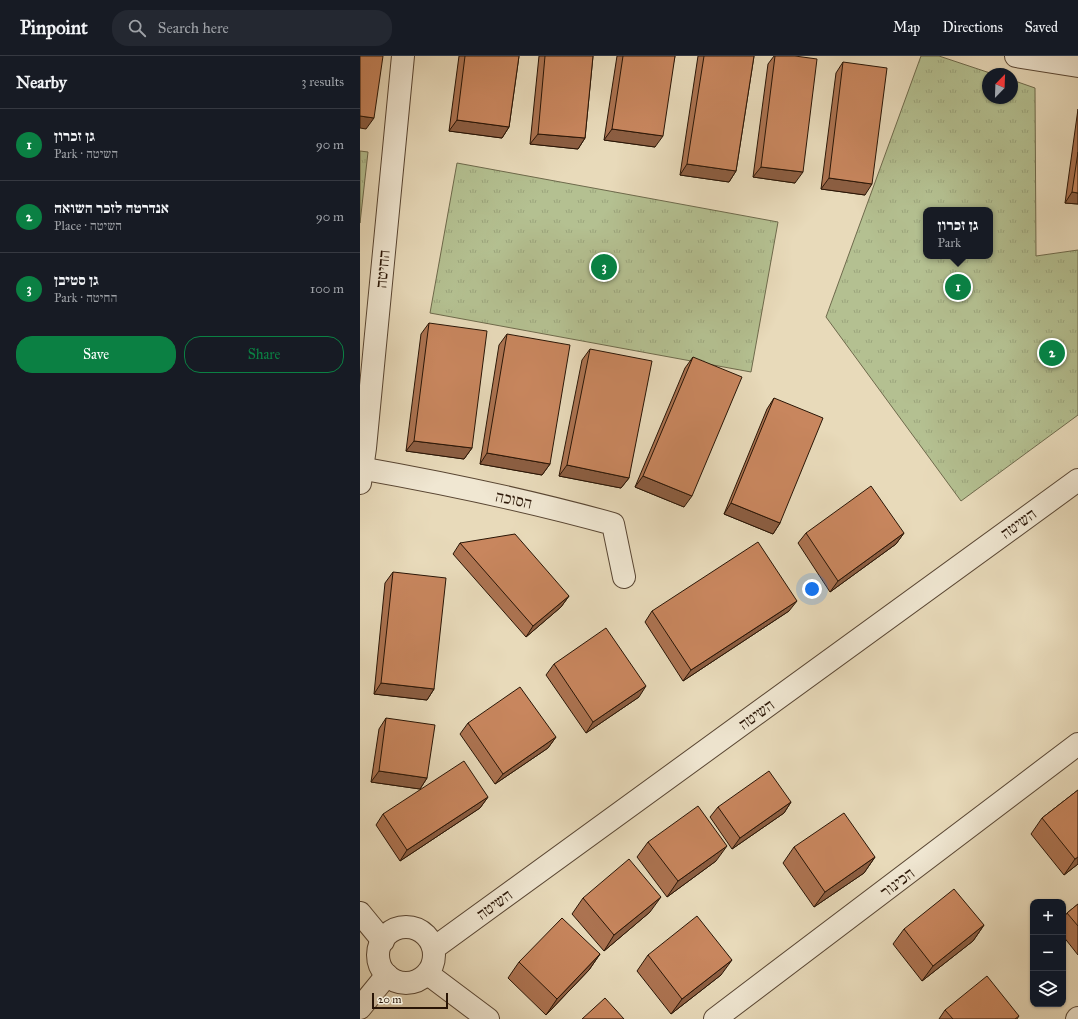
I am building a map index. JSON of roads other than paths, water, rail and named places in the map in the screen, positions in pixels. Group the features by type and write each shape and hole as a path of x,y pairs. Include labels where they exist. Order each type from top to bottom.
{"street":[{"name":"החיטה","path":"361,473 365,448 403,56"},
{"path":"1016,56 1078,66"},
{"name":"הסוכה","path":"361,473 405,475 551,507 614,524 624,577"},
{"name":"השיטה","path":"434,948 1078,480"},
{"name":"הכינור","path":"715,1019 1078,744"},
{"path":"360,913 382,941"},
{"path":"397,929 415,929 423,933 434,948 432,966 428,974 421,980 412,983 394,981 381,968 379,949 382,941 397,929"},
{"path":"428,974 488,1019"},
{"path":"360,1008 387,975"}],"place":[{"name":"גן סטיבן","path":"604,267"},
{"name":"גן זכרון","path":"958,287"},
{"name":"אנדרטה לזכר השואה","path":"1052,353"}]}
